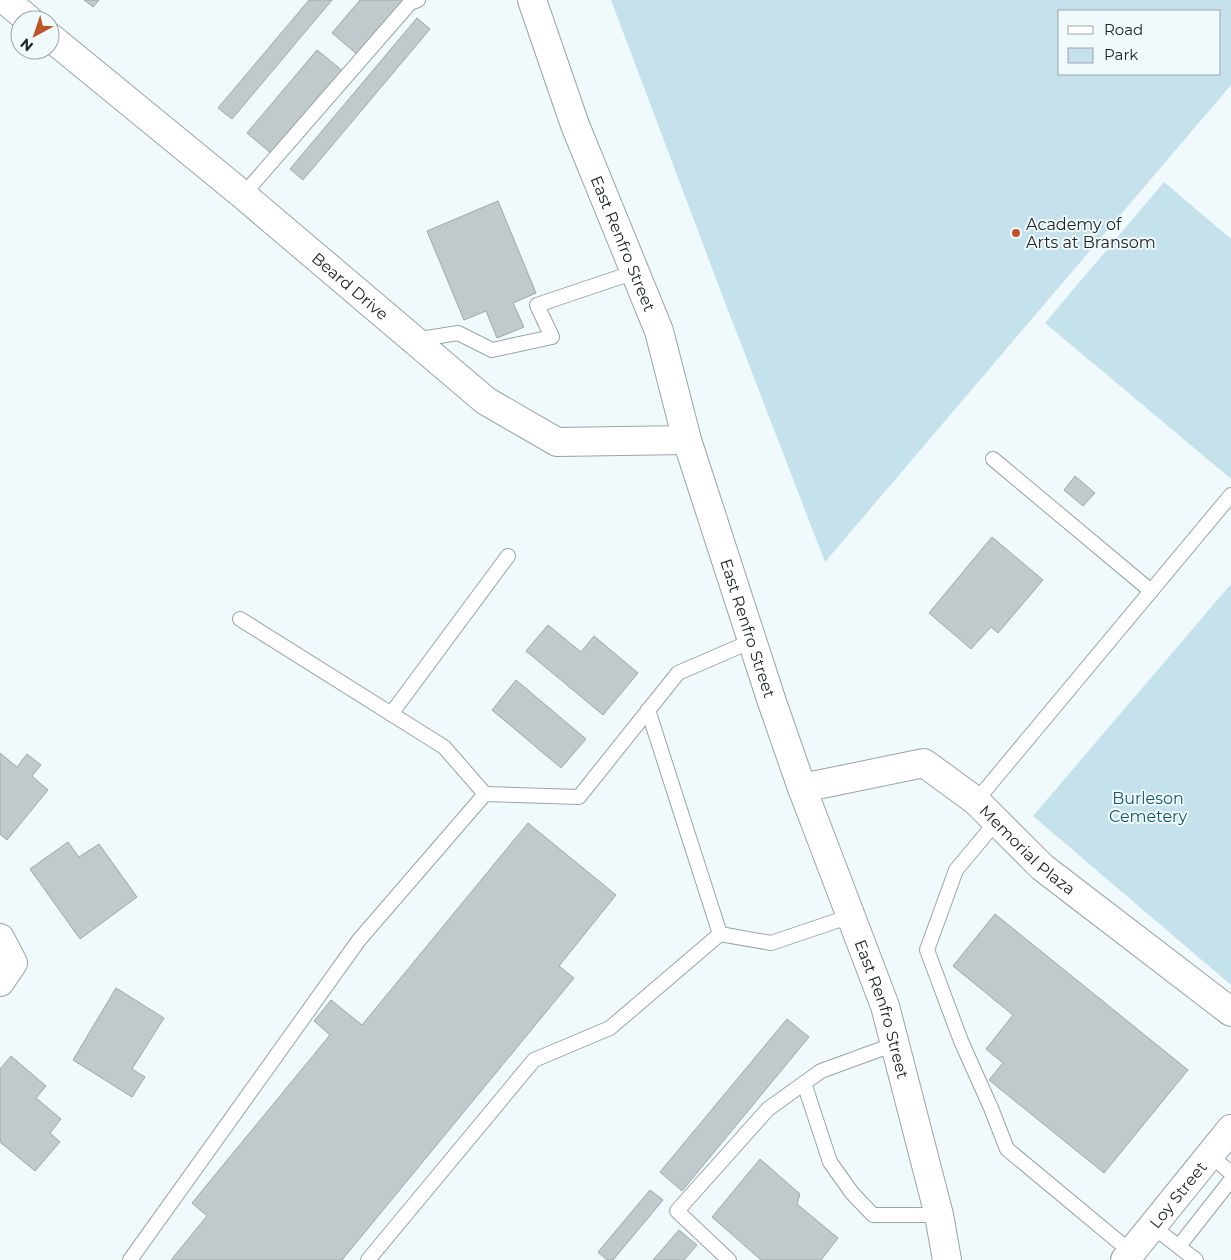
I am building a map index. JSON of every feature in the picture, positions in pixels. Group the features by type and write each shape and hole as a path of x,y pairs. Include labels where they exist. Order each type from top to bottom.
{"street":[{"path":"5,0 17,10"},
{"name":"East Renfro Street","path":"532,0 575,125 659,331 687,440 772,702 802,788 885,1006 939,1214 947,1260"},
{"name":"Beard Drive","path":"60,45 244,195 486,402 558,442 687,440"},
{"name":"Memorial Plaza","path":"802,788 924,763 976,801 1042,867 1231,1012"},
{"path":"0,938 13,963 0,982"},
{"name":"Loy Street","path":"1128,1256 1231,1129"}],"lane":[{"path":"244,195 410,3 418,0"},
{"path":"414,340 458,333 492,350 552,337 538,305 635,272"},
{"path":"993,459 1151,591"},
{"path":"976,801 1231,495"},
{"path":"391,714 508,556"},
{"path":"240,619 444,747 485,794 579,796 678,673 752,641"},
{"path":"648,710 720,934"},
{"path":"130,1260 359,940 485,794"},
{"path":"996,822 956,870 927,950 1007,1149 1128,1256"},
{"path":"720,934 771,943 851,916"},
{"path":"368,1260 534,1060 610,1028 720,934"},
{"path":"729,1260 677,1211 768,1109 821,1071 895,1044"},
{"path":"804,1083 830,1162 852,1193 873,1215 939,1214"},
{"path":"1210,1155 1231,1173"},
{"path":"1179,1246 1231,1180"},
{"path":"1152,1226 1196,1260"}],"green space":[{"path":"611,0 1231,0 1231,85 825,562"},
{"path":"1164,182 1231,239 1230,478 1045,323"},
{"name":"Burleson Cemetery","path":"1231,584 1231,985 1033,816"}],"building":[{"path":"84,0 99,0 93,7"},
{"path":"309,0 332,0 232,119 218,108"},
{"path":"360,0 404,0 358,55 332,33"},
{"path":"417,18 430,29 303,180 290,169"},
{"path":"317,50 343,71 273,155 247,133"},
{"path":"498,201 536,293 513,303 524,327 497,338 486,311 464,320 427,231"},
{"path":"1075,476 1095,493 1083,506 1064,490"},
{"path":"992,537 1043,580 998,633 991,627 971,649 929,613"},
{"path":"548,625 581,652 594,636 638,673 603,715 526,651"},
{"path":"516,680 586,739 561,768 492,710"},
{"path":"0,753 17,767 27,754 41,765 32,776 48,790 7,840 0,834"},
{"path":"528,823 616,895 559,966 574,978 342,1260 171,1260 207,1216 192,1203 330,1035 314,1021 331,1000 362,1025"},
{"path":"68,842 79,857 99,844 137,897 80,939 30,869"},
{"path":"995,914 1188,1070 1104,1173 989,1080 1003,1063 986,1049 1013,1015 953,966"},
{"path":"116,988 164,1018 132,1069 145,1077 132,1097 73,1060"},
{"path":"787,1019 809,1037 682,1191 660,1172"},
{"path":"11,1056 46,1086 36,1098 61,1119 50,1133 60,1142 35,1171 0,1142 0,1069"},
{"path":"760,1159 800,1194 797,1204 838,1238 821,1260 761,1260 712,1217"},
{"path":"650,1190 663,1200 613,1260 607,1260 598,1252"},
{"path":"679,1230 697,1245 684,1260 653,1260"}],"place":[{"name":"Academy of Arts at Bransom","path":"1016,233"}]}
